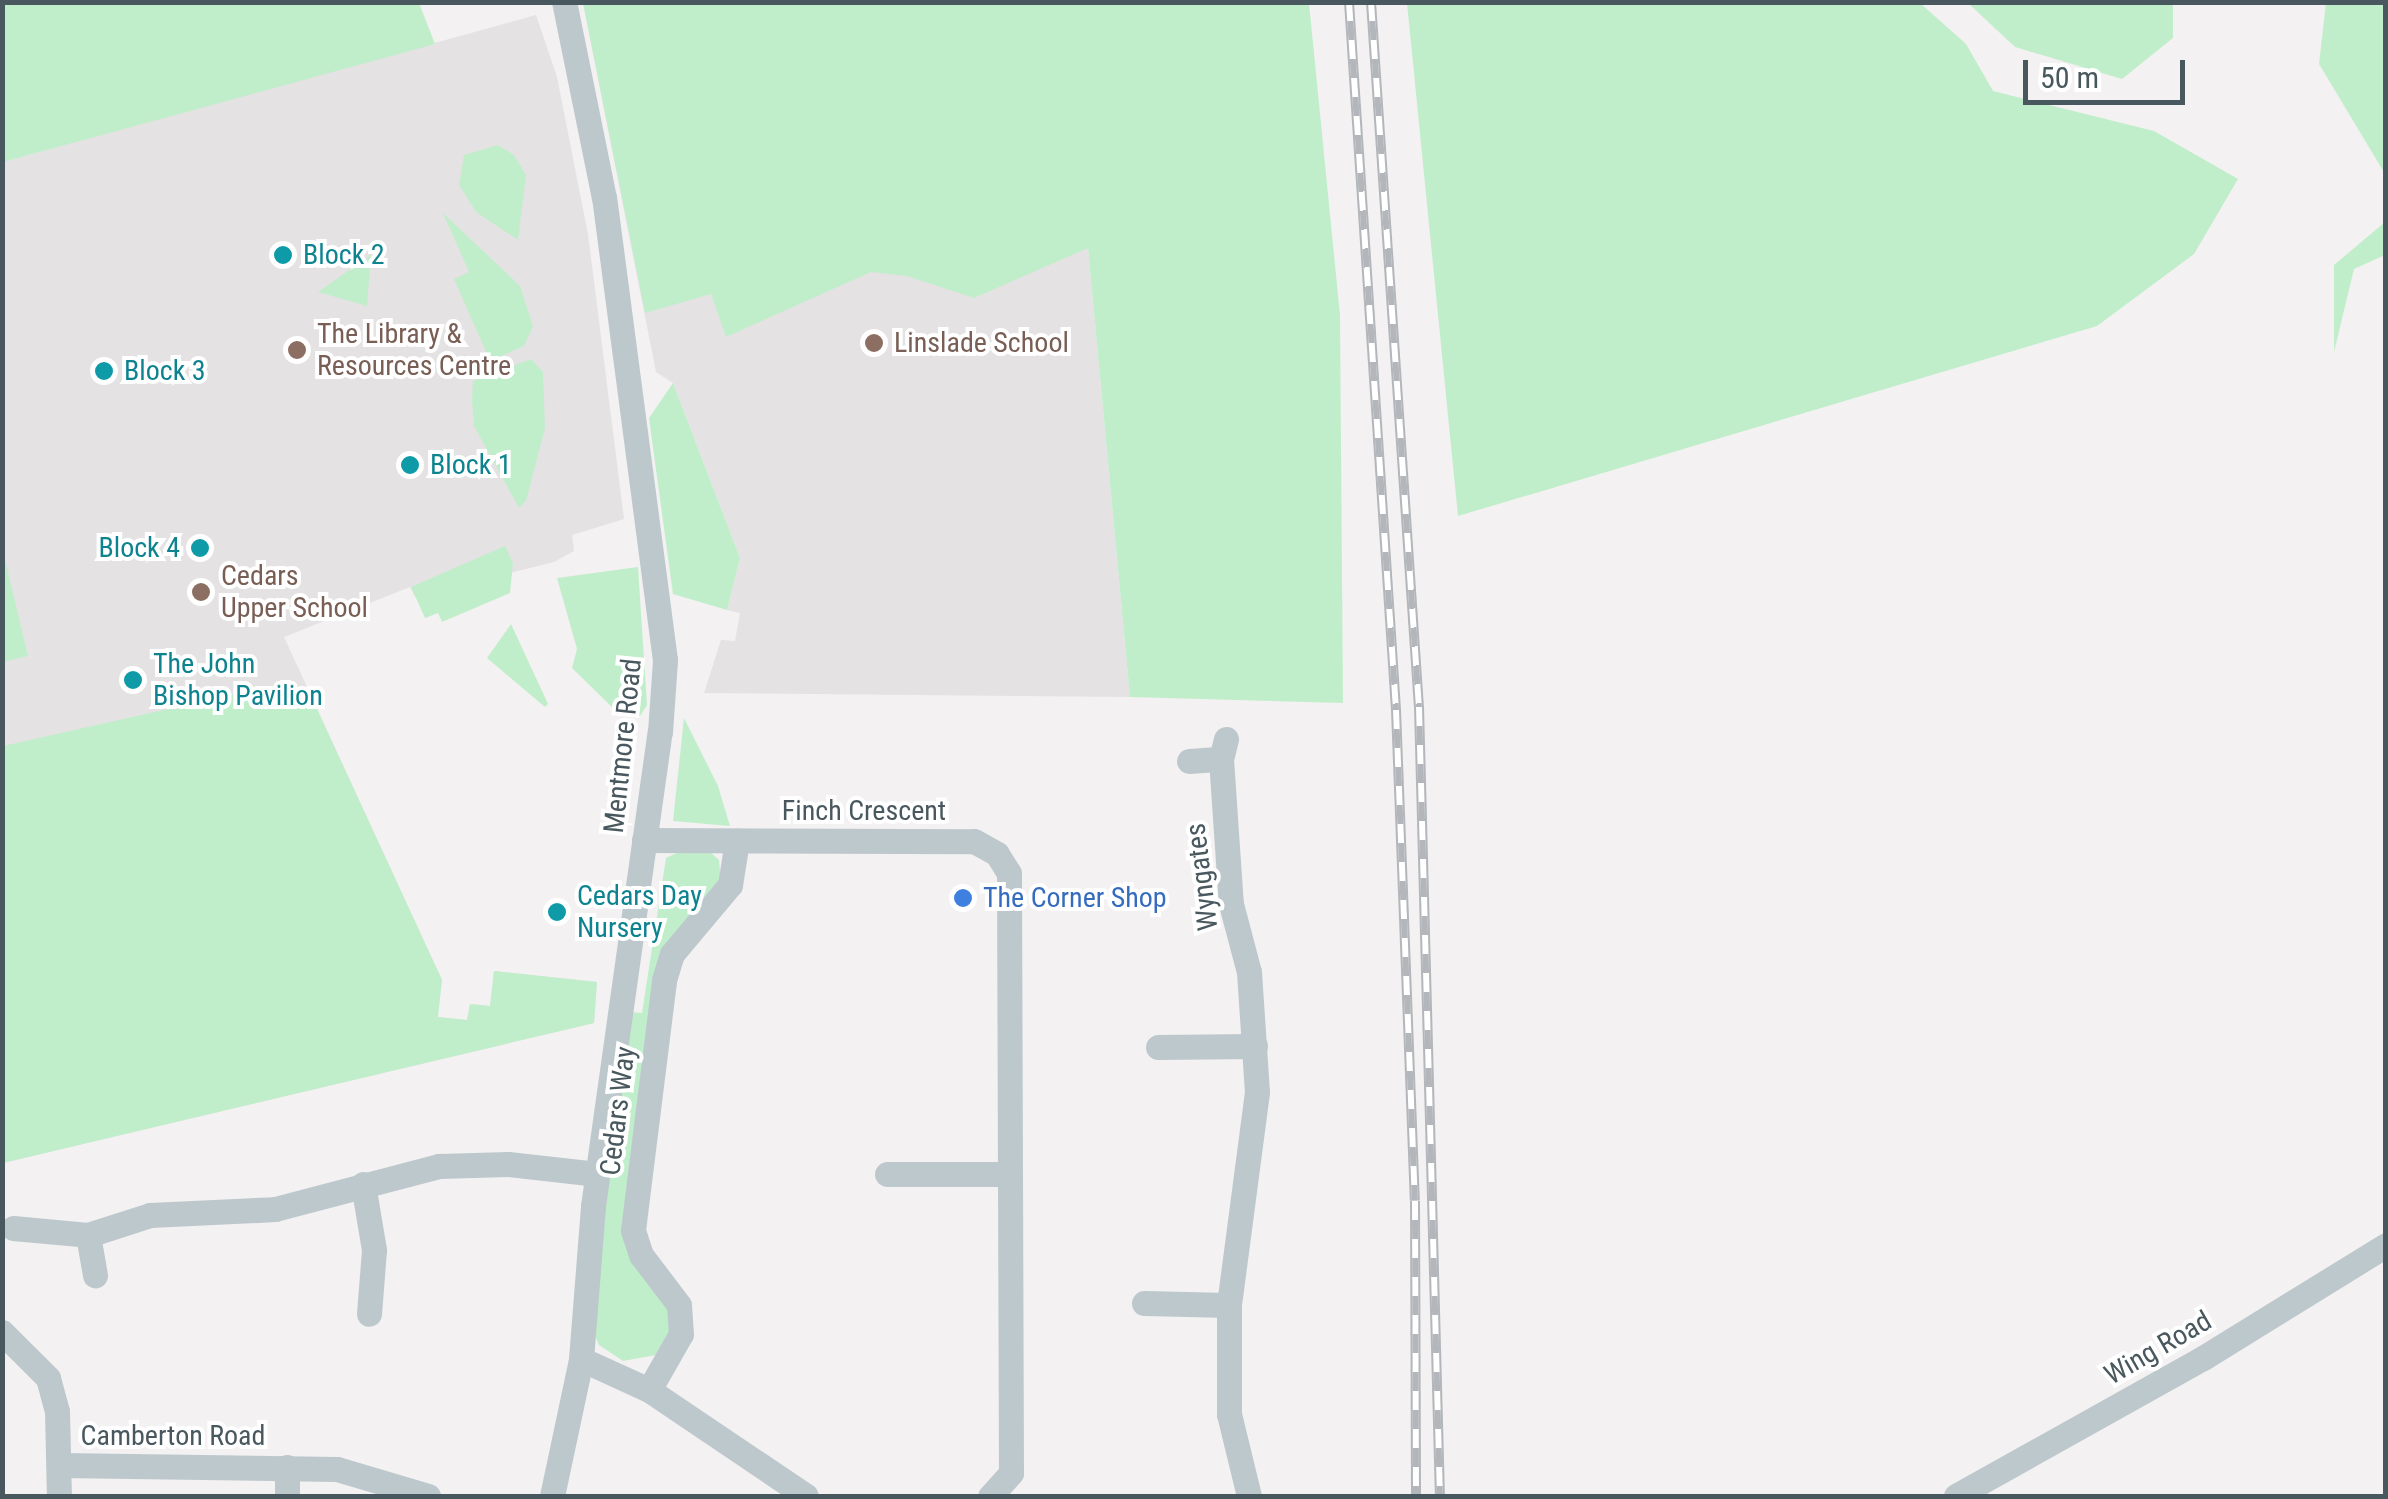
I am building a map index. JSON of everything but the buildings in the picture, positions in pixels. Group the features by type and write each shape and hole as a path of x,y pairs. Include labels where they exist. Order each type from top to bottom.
{"street":[{"name":"Mentmore Road","path":"552,1496 581,1359 597,1174 665,660 604,198 564,2"},
{"name":"Wyngates","path":"1189,761 1223,749 1231,904 1248,972 1255,1046 1248,1193 1229,1305 1229,1414 1250,1496"},
{"name":"Finch Crescent","path":"644,840 974,841 997,854 1009,874 1012,1473 990,1496"},
{"name":"Cedars Way","path":"649,1390 681,1334 679,1305 641,1255 633,1230 664,980 672,954 730,885 737,841"},
{"path":"1158,1047 1255,1046"},
{"path":"13,1228 88,1235 150,1215 275,1209 363,1184 474,1164 597,1174"},
{"path":"888,1174 1008,1174"},
{"path":"363,1184 374,1250 369,1314"},
{"path":"88,1235 95,1275"},
{"name":"Wing Road","path":"1956,1496 2203,1358 2386,1245"},
{"path":"1144,1303 1229,1305"},
{"name":"Camberton Road","path":"2,1332 28,1350 48,1378 57,1411 59,1496"},
{"path":"581,1359 649,1390 806,1496"},
{"name":"Camberton Road","path":"59,1466 337,1469 428,1496"},
{"name":"Camberton Road","path":"287,1467 288,1496"}],"shaded area":[{"name":"Linslade School","path":"583,3 1088,248 1130,697 704,693 721,640 735,641 740,613 727,610 740,558 673,383 656,372"},
{"name":"Cedars Upper School","path":"536,15 557,77 588,234 624,519 572,535 574,551 554,562 415,597 410,587 284,637 442,980 437,1017 467,1020 470,1004 490,1006 494,971 597,982 594,1023 3,1163 3,162"}],"green space":[{"path":"3,2 419,3 435,44 3,162"},
{"path":"583,3 1309,3 1340,315 1343,703 1130,697 1088,248 974,298 907,276 871,272 726,337 711,294 645,313"},
{"path":"1407,3 1920,3 1966,44 1993,91 2154,131 2238,179 2194,254 2097,326 1458,516"},
{"path":"1968,3 2173,3 2173,38 2122,79 2015,47"},
{"path":"2326,3 2385,3 2385,174 2319,64"},
{"path":"498,145 514,155 526,175 518,240 476,212 459,185 464,155"},
{"path":"443,213 520,286 533,326 524,346 490,361 454,279 469,272"},
{"path":"2385,222 2385,255 2354,269 2334,352 2334,265"},
{"path":"371,255 367,306 318,292"},
{"path":"531,359 543,372 545,428 526,501 519,508 474,426 473,381"},
{"path":"673,383 740,558 727,610 673,594 649,418"},
{"path":"505,546 513,563 510,593 442,622 438,613 425,618 411,587"},
{"path":"3,551 28,656 2,662"},
{"path":"638,567 647,705 640,716 621,716 572,668 577,649 557,578"},
{"path":"511,624 548,704 545,707 487,658"},
{"path":"288,682 317,709 442,980 438,1017 467,1020 470,1004 490,1006 494,971 597,982 594,1023 3,1163 3,746"},
{"path":"684,718 718,786 730,826 673,821"},
{"path":"683,850 710,852 719,860 721,882 683,923 624,1218 676,1327 656,1355 623,1361 599,1345 589,1321 629,1012 642,1013 666,858"}],"railway":[{"path":"1349,2 1396,710 1415,1201 1416,1496"},
{"path":"1371,2 1419,707 1440,1496"}],"place":[{"name":"Block 2","path":"283,255"},
{"name":"Linslade School","path":"874,343"},
{"name":"The Library & Resources Centre","path":"297,350"},
{"name":"Block 3","path":"104,371"},
{"name":"Block 1","path":"410,465"},
{"name":"Block 4","path":"200,548"},
{"name":"Cedars Upper School","path":"201,592"},
{"name":"The John Bishop Pavilion","path":"133,680"},
{"name":"The Corner Shop","path":"963,898"},
{"name":"Cedars Day Nursery","path":"557,912"}]}
